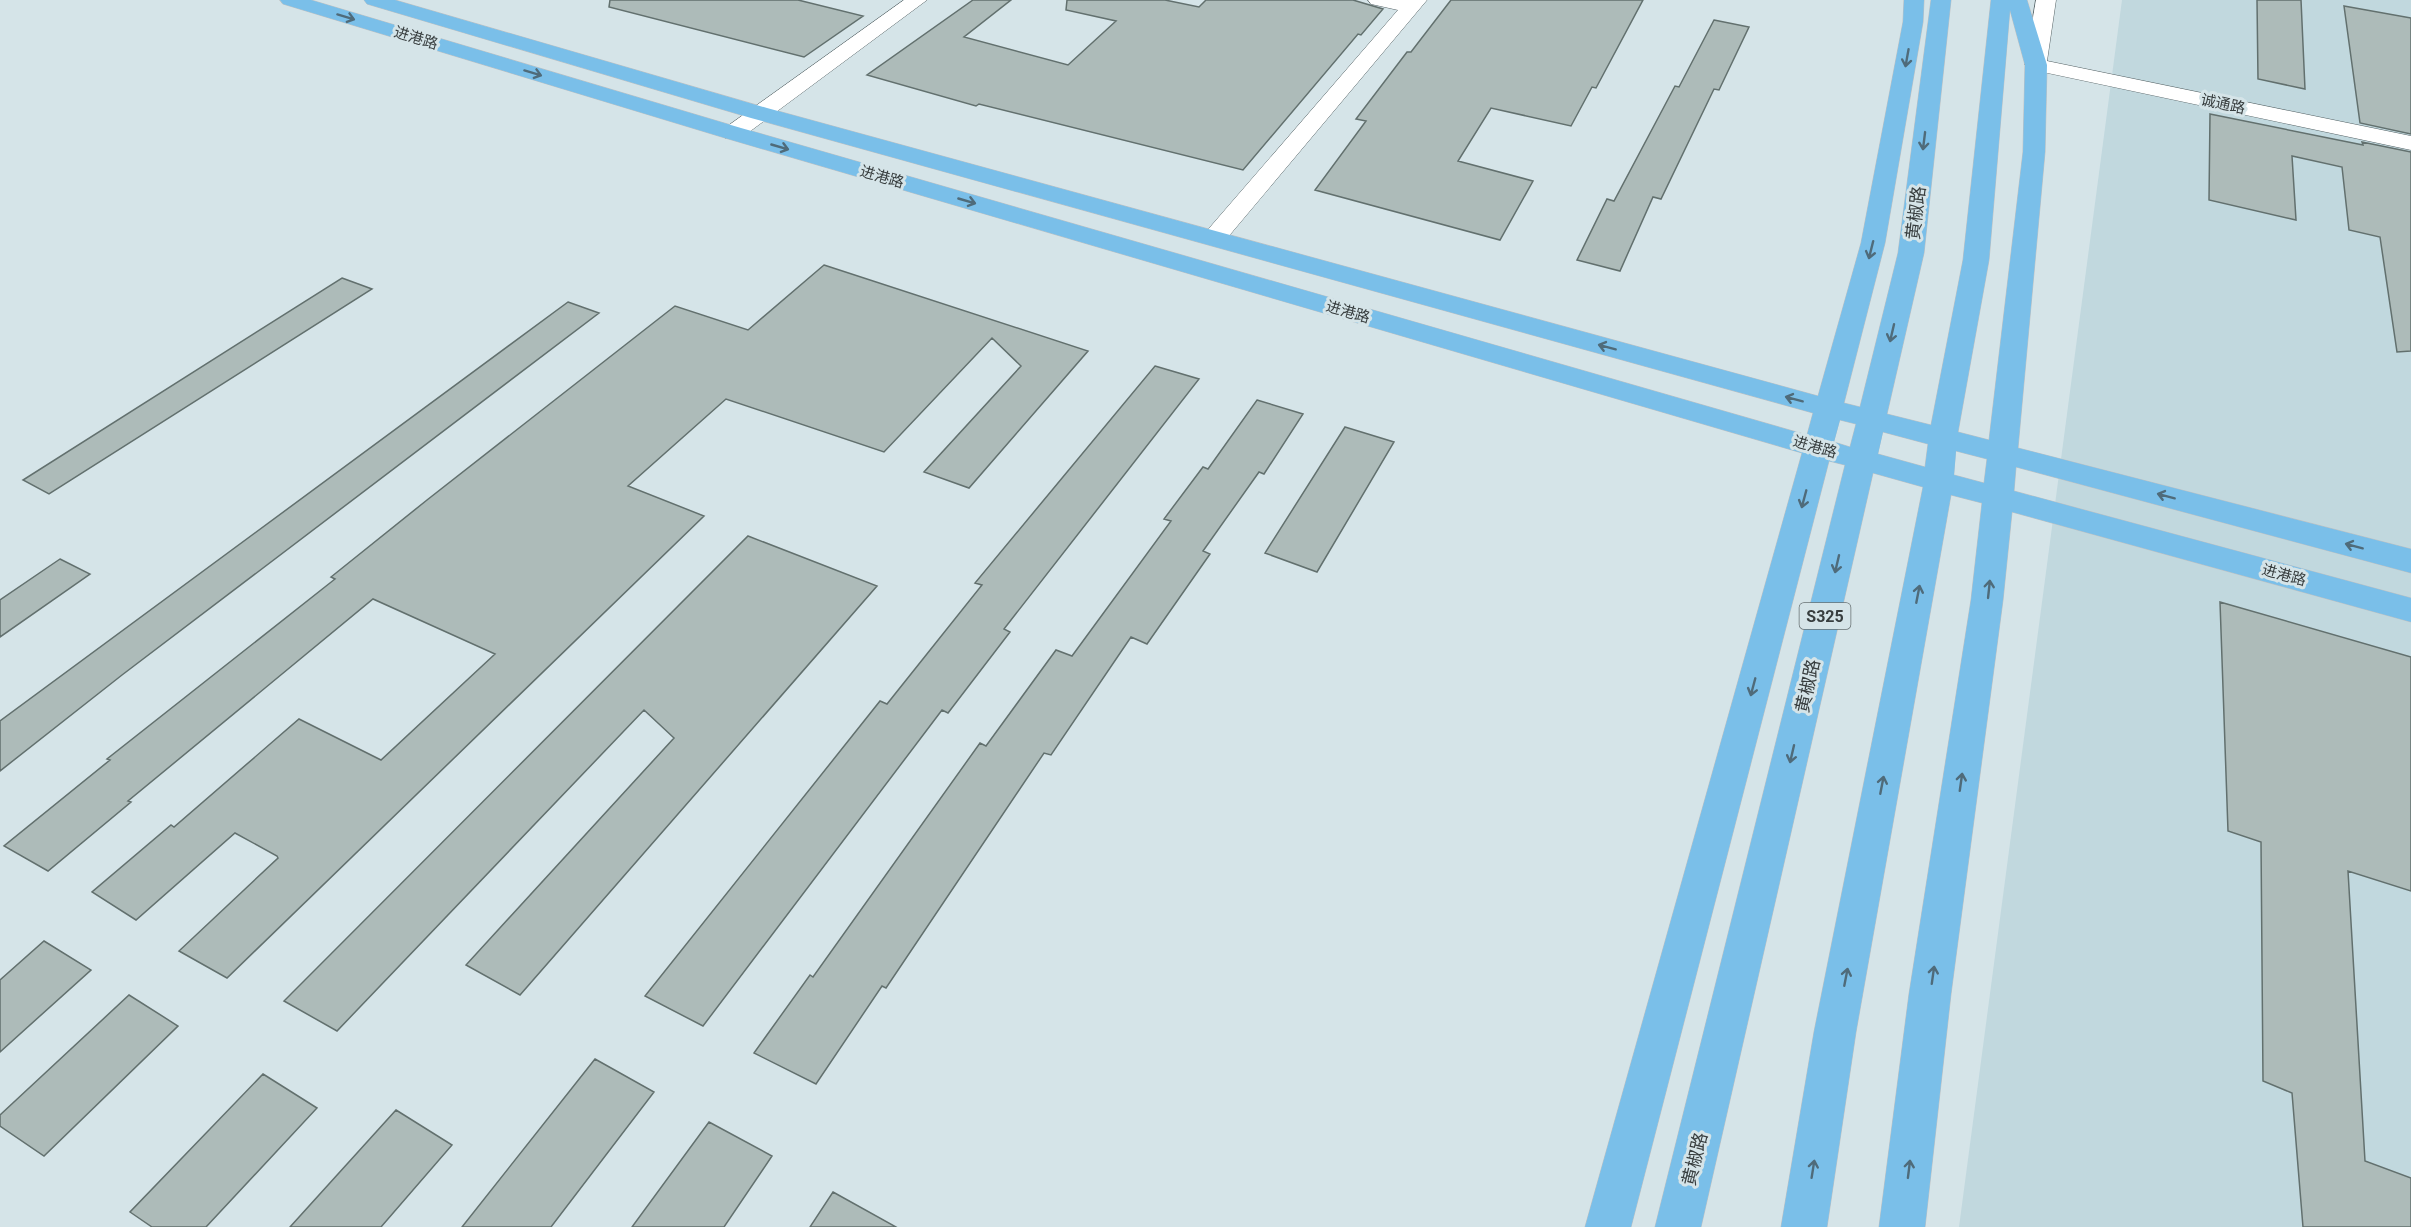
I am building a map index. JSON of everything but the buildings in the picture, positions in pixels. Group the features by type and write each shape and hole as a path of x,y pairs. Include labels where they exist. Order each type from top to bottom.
{"main road":[{"name":"进港路","path":"290,0 733,133 1818,448 2411,610"},
{"name":"进港路","path":"374,0 759,113 1828,408 1943,436 2411,561"},
{"path":"1608,1227 1873,243 1913,22 1914,0"},
{"name":"黄椒路","path":"1678,1227 1911,253 1941,0"},
{"path":"1804,1227 1835,1032 1939,480 1943,436 1976,260 2001,0"},
{"path":"1902,1227 1930,994 1988,600 2034,152 2036,65 2017,0"}],"street":[{"path":"733,133 917,0"},
{"path":"1378,0 1414,3"},
{"path":"2036,65 2046,0"},
{"path":"1214,238 1414,3"},
{"name":"诚通路","path":"2036,65 2411,142"}],"shaded area":[{"path":"2122,0 2411,0 2411,1227 1959,1227"}]}
